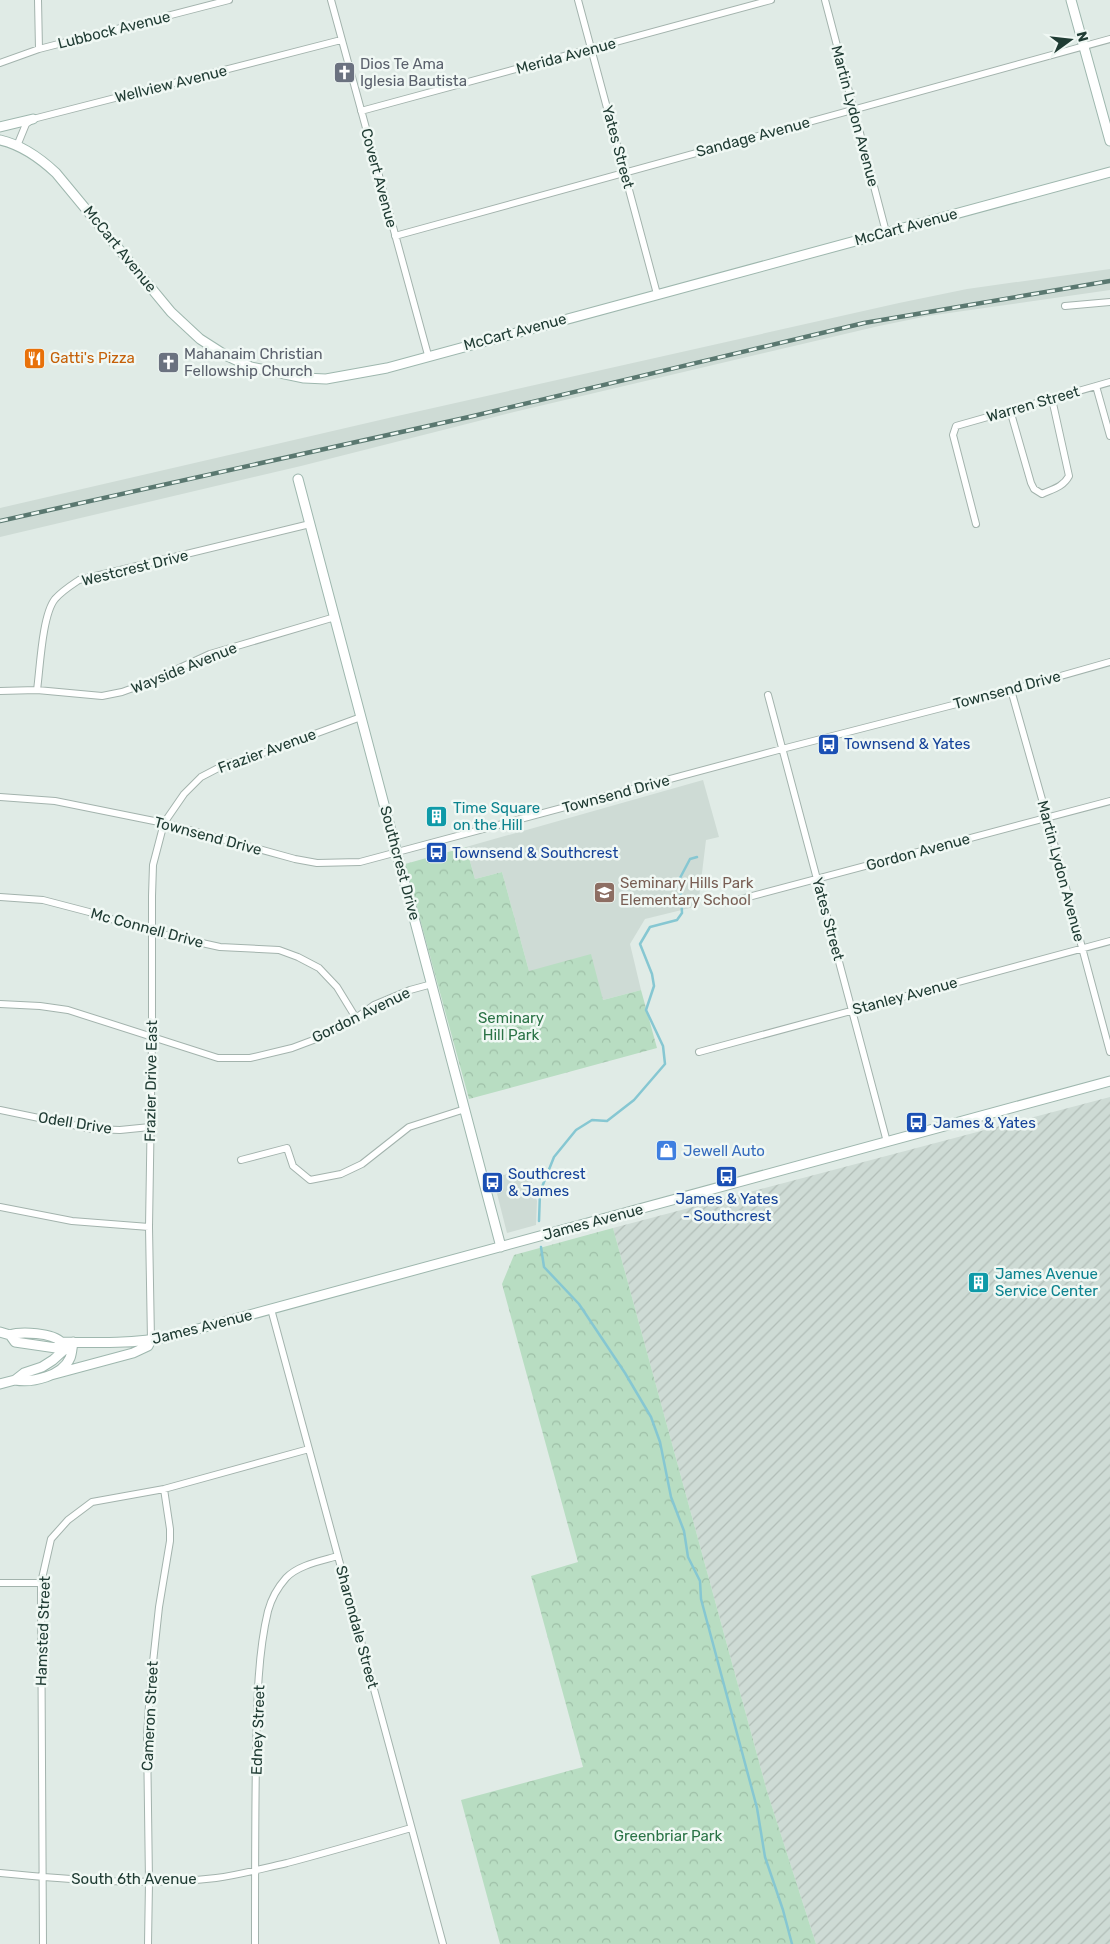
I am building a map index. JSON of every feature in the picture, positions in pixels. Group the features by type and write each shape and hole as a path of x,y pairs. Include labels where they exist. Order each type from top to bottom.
{"main road":[{"path":"1071,0 1110,141"},
{"path":"0,127 33,119"},
{"name":"McCart Avenue","path":"0,140 17,146 40,158 56,173 171,312 192,332 225,356 250,366 281,374 326,379 379,369 1110,172"},
{"name":"Southcrest Drive","path":"298,479 502,1247"},
{"name":"James Avenue","path":"0,1332 10,1335 19,1332 56,1337 61,1342 118,1343 151,1340 502,1247 1110,1081"},
{"path":"15,1380 26,1382 133,1353 148,1346 151,1340"},
{"path":"51,1375 68,1361 71,1356 73,1342"},
{"path":"0,1384 15,1380 24,1373 48,1363 73,1342"}],"street":[{"path":"38,0 39,49"},
{"name":"Lubbock Avenue","path":"0,63 39,49 207,3 229,0"},
{"name":"Covert Avenue","path":"331,0 428,355"},
{"name":"Yates Street","path":"578,0 657,294"},
{"name":"Merida Avenue","path":"361,111 771,0"},
{"name":"Martin Lydon Avenue","path":"825,0 886,232"},
{"name":"Sandage Avenue","path":"395,236 1110,39"},
{"name":"Wellview Avenue","path":"33,119 341,40"},
{"path":"17,146 26,124 33,119"},
{"path":"1065,306 1110,302"},
{"name":"Warren Street","path":"976,524 953,435 956,426 1110,382"},
{"path":"1096,386 1110,436"},
{"path":"1010,410 1031,483 1034,489 1042,494 1059,487 1066,482 1069,476 1052,399"},
{"name":"Westcrest Drive","path":"38,690 47,616 53,601 64,590 79,580 310,524"},
{"name":"Wayside Avenue","path":"0,690 38,690 102,696 122,692 147,683 210,654 334,617"},
{"name":"Townsend Drive","path":"0,797 55,801 164,823 295,859 317,863 360,862 1011,690 1110,662"},
{"name":"Martin Lydon Avenue","path":"1011,690 1110,1052"},
{"name":"Yates Street","path":"768,695 887,1142"},
{"name":"Frazier Avenue","path":"164,823 184,794 201,777 226,764 252,757 361,718"},
{"name":"Gordon Avenue","path":"726,903 1110,801"},
{"name":"Frazier Drive East","path":"151,1340 148,1227 153,865 164,823"},
{"name":"Mc Connell Drive","path":"0,898 43,900 152,932 220,947 279,950 319,968 337,987 356,1018"},
{"name":"Stanley Avenue","path":"699,1052 1110,941"},
{"name":"Gordon Avenue","path":"0,1004 40,1006 68,1010 218,1058 250,1058 292,1048 324,1036 356,1018 374,1005 410,990 432,984"},
{"path":"241,1160 286,1148 293,1166 310,1180 341,1174 362,1164 409,1127 465,1109"},
{"name":"Odell Drive","path":"0,1110 92,1129 120,1130 150,1127"},
{"path":"0,1207 72,1221 148,1227"},
{"name":"Sharondale Street","path":"272,1309 443,1944"},
{"name":"Hamsted Street","path":"42,1944 41,1583 51,1538 68,1520 92,1502 164,1489 309,1449"},
{"name":"Cameron Street","path":"148,1944 147,1766 150,1690 159,1607 170,1541 164,1489"},
{"name":"Edney Street","path":"256,1944 254,1871 257,1718 262,1648 268,1611 272,1599 291,1573 338,1556"},
{"path":"0,1583 41,1583"},
{"name":"South 6th Avenue","path":"0,1874 149,1882 217,1878 254,1871 338,1850 412,1828"}],"shaded area":[{"path":"1110,269 1110,290 928,316 879,326 514,412 301,466 0,537 0,508 899,303 967,289"},
{"name":"Seminary Hills Park Elementary School","path":"703,780 719,837 706,840 698,906 645,919 630,944 641,990 603,1000 529,971 502,872 475,879 466,847"},
{"path":"1110,1097 1110,1944 816,1944 767,1791 613,1228"},
{"path":"528,1168 537,1201 536,1225 507,1233 493,1178"}],"green space":[{"name":"Seminary Hill Park","path":"466,847 475,879 502,872 529,971 591,954 603,1000 641,990 657,1048 469,1099 405,864"},
{"name":"Greenbriar Park","path":"613,1228 767,1791 816,1944 500,1944 461,1800 583,1767 531,1576 578,1562 502,1284 514,1255"}],"waterway":[{"path":"539,1221 540,1192 554,1157 576,1130 592,1120 607,1121 634,1100 665,1064 663,1046 646,1010 654,986 652,974 640,944 650,927 677,920 682,913 680,878 690,859 697,857"},
{"path":"541,1247 544,1267 579,1304 625,1373 651,1417 660,1442 671,1497 684,1531 688,1557 700,1581 701,1599 757,1808 765,1857 792,1944"}],"railway":[{"path":"0,521 469,417 864,323 1110,281"}],"place":[{"name":"Dios Te Ama Iglesia Bautista","path":"344,73"},
{"name":"Gatti's Pizza","path":"34,358"},
{"name":"Mahanaim Christian Fellowship Church","path":"168,363"},
{"name":"Townsend & Yates","path":"828,744"},
{"name":"Time Square on the Hill","path":"437,817"},
{"name":"Townsend & Southcrest","path":"436,853"},
{"name":"Seminary Hills Park Elementary School","path":"604,892"},
{"name":"James & Yates","path":"917,1123"},
{"name":"Jewell Auto","path":"667,1151"},
{"name":"James & Yates - Southcrest","path":"727,1176"},
{"name":"Southcrest & James","path":"492,1183"},
{"name":"James Avenue Service Center","path":"979,1283"}]}
